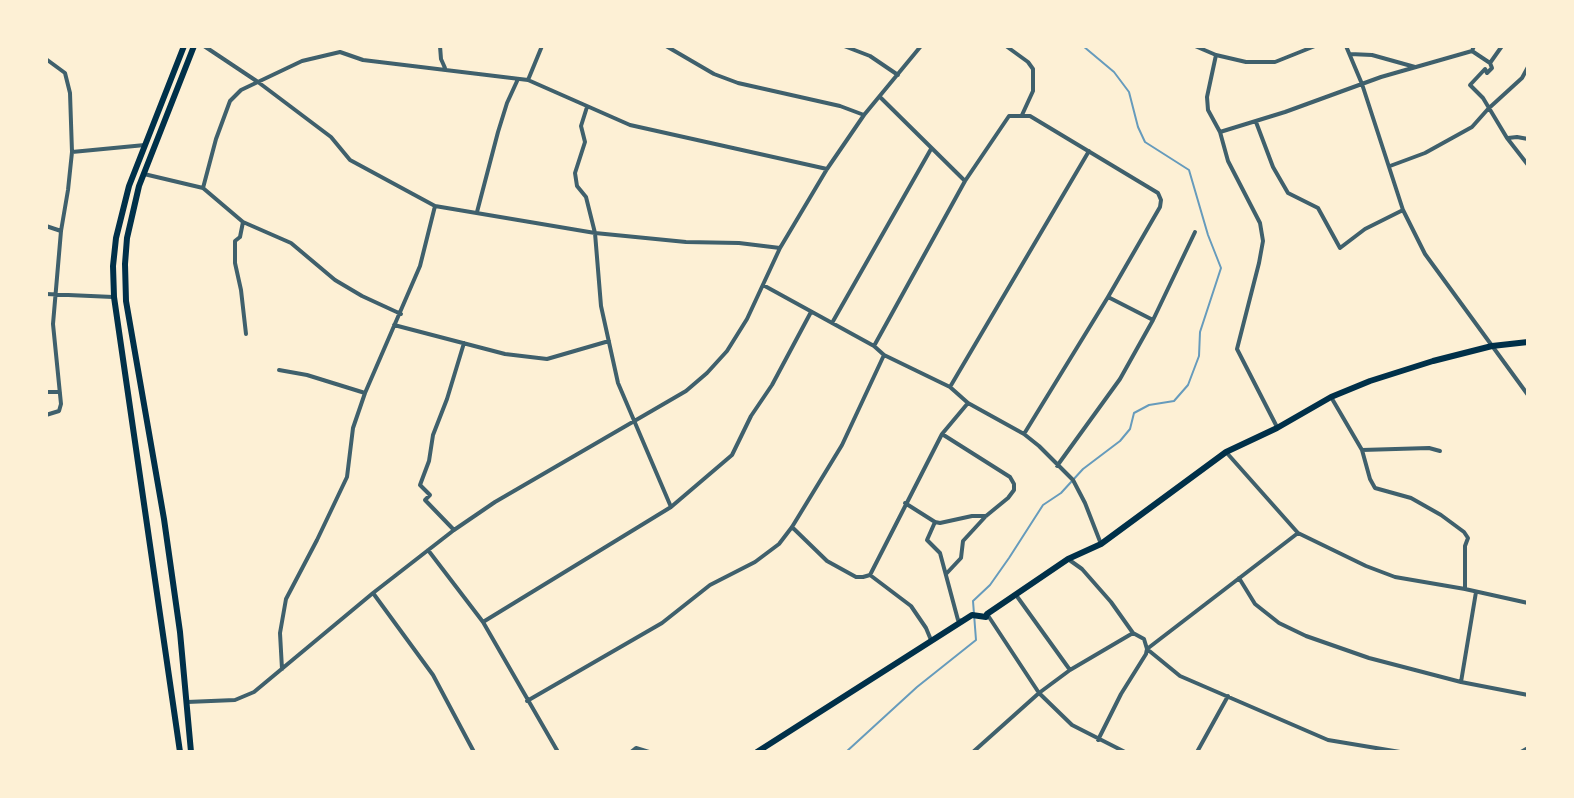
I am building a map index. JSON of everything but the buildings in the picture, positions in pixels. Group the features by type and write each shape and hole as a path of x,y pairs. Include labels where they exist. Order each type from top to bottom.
{"main road":[{"path":"180,752 114,297 113,266 116,238 129,186 184,46"},
{"path":"191,752 180,632 164,519 126,301 125,264 127,238 139,186 194,46"},
{"path":"757,752 972,615 986,616 1068,560 1101,544 1226,452 1277,428 1331,397 1370,381 1412,367 1492,346 1527,342"}],"street":[{"path":"204,46 258,82 331,137 350,160 435,206 595,233 780,248"},
{"path":"440,46 441,59 446,69"},
{"path":"528,80 542,46"},
{"path":"666,46 714,74 738,83 840,106 864,115"},
{"path":"844,46 870,56 898,75"},
{"path":"187,702 235,700 254,692 373,593 454,530 495,502 686,391 707,373 727,351 747,319 780,248 827,168 864,115 921,46"},
{"path":"1006,46 1028,62 1033,69 1032,91 1022,115"},
{"path":"1195,46 1216,55 1246,62 1275,62 1315,46"},
{"path":"1346,46 1362,84 1403,210 1425,254 1527,395"},
{"path":"1490,63 1502,46"},
{"path":"203,188 216,139 230,101 241,90 302,61 341,49 363,60 528,80 630,125 827,168"},
{"path":"1220,132 1473,49 1490,63 1492,68 1487,73 1485,69 1470,85 1483,98 1507,138 1527,165"},
{"path":"1350,54 1372,55 1415,67"},
{"path":"1216,55 1207,97 1208,110 1220,132 1228,161 1260,223 1263,242 1237,349 1277,428"},
{"path":"46,59 65,73 70,93 72,152 61,231 53,324 60,392 59,411 46,415"},
{"path":"1390,166 1425,153 1472,127 1522,78 1527,67"},
{"path":"477,213 498,132 518,79"},
{"path":"880,97 931,150 965,181"},
{"path":"587,106 581,126 585,142 575,173 577,186 586,197 595,233 601,306 618,383 670,507"},
{"path":"874,346 965,181 1009,116 1030,116 1158,193 1161,200 1160,207 1108,297 1024,434"},
{"path":"1256,122 1273,167 1288,193 1318,208 1340,248 1365,229 1403,210"},
{"path":"1507,138 1527,139"},
{"path":"72,152 146,145"},
{"path":"832,323 931,150"},
{"path":"950,387 1089,151"},
{"path":"144,174 203,188 243,222 291,243 336,280 362,296 401,314"},
{"path":"282,669 280,633 286,599 347,477 353,428 365,393 420,266 435,206"},
{"path":"243,222 240,237 235,241 235,263 246,334"},
{"path":"46,226 61,231"},
{"path":"1057,466 1120,379 1153,320 1195,232"},
{"path":"763,285 874,346 884,355 950,387 968,403 1024,434 1040,446 1073,480 1101,544"},
{"path":"46,294 114,297"},
{"path":"1108,297 1153,320"},
{"path":"483,622 670,507 732,455 811,312"},
{"path":"394,325 505,354 547,359 609,341"},
{"path":"454,530 425,500 430,495 420,485 429,461 433,435 465,343"},
{"path":"527,701 662,623 710,585 755,562 779,544 792,527 842,445 884,355"},
{"path":"279,370 307,375 365,393"},
{"path":"46,392 60,392"},
{"path":"1331,397 1362,450 1370,479 1375,488 1411,498 1441,515 1464,532 1468,538 1465,589"},
{"path":"792,527 827,561 856,577 870,575 942,434 968,403"},
{"path":"942,434 1010,477 1014,484 1014,490 1008,498 986,516 963,541 961,558 946,574"},
{"path":"1362,450 1429,448 1440,451"},
{"path":"1226,452 1298,533 1366,566 1395,577 1527,603"},
{"path":"905,503 935,522 986,516"},
{"path":"935,522 927,540 940,553 958,620 963,621"},
{"path":"1098,740 1147,649 1298,533"},
{"path":"428,550 483,622 558,752"},
{"path":"1068,560 1082,569 1111,602 1133,633 1143,639 1147,649 1180,676 1328,740 1400,752"},
{"path":"870,575 911,606 932,640"},
{"path":"1239,578 1255,604 1279,623 1342,651 1461,682 1527,695"},
{"path":"1461,682 1476,592"},
{"path":"373,593 433,675 474,752"},
{"path":"1015,595 1070,670"},
{"path":"986,616 1039,693 1072,724 1098,740 1125,752"},
{"path":"973,752 1039,693 1070,670 1133,633"},
{"path":"1197,752 1228,696"},
{"path":"1367,752 1370,746"},
{"path":"631,752 636,748 649,752"}],"waterway":[{"path":"846,752 917,687 976,640 973,601 990,585 1043,505 1061,493 1083,469 1120,441 1130,429 1134,413 1149,405 1174,401 1188,385 1199,356 1200,332 1221,268 1208,235 1189,170 1145,142 1138,127 1129,92 1114,72 1083,46"}]}
